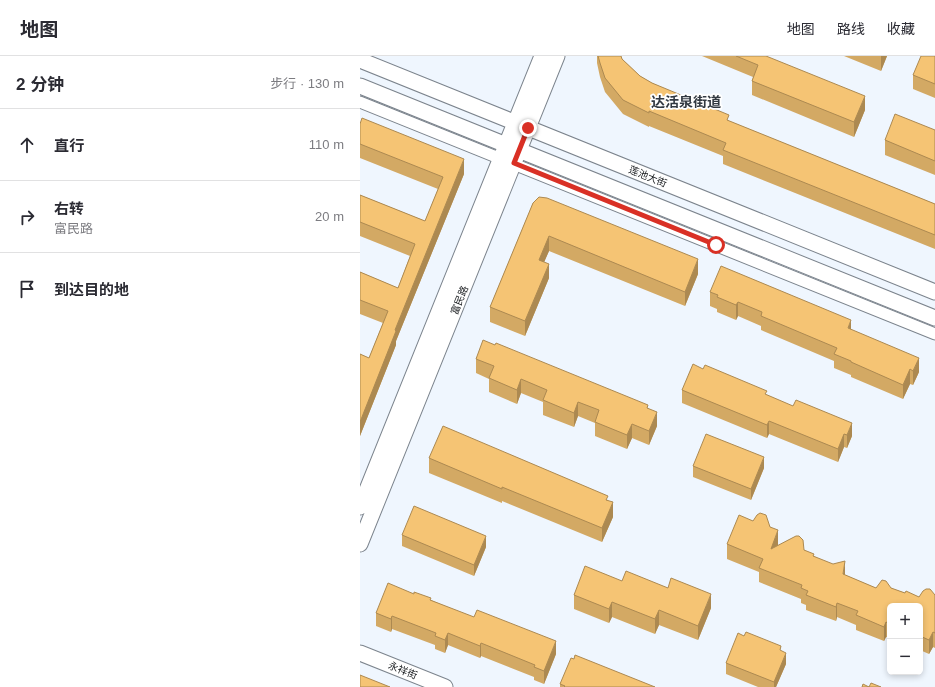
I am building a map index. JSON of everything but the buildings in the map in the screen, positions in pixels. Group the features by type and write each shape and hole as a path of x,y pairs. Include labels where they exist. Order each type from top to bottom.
{"main road":[{"name":"富民路","path":"522,126 542,56"},
{"name":"富民路","path":"360,507 522,126 557,56"},
{"name":"莲池大街","path":"360,60 935,292"},
{"path":"360,86 510,154 935,318"},
{"name":"富民路","path":"360,544 510,154"},
{"name":"永祥街","path":"360,653 445,687"}],"street":[{"path":"360,102 510,154 935,334"}],"district":[{"name":"达活泉街道","path":"686,102"}],"route":[{"path":"528,128 514,163 716,245"}]}
